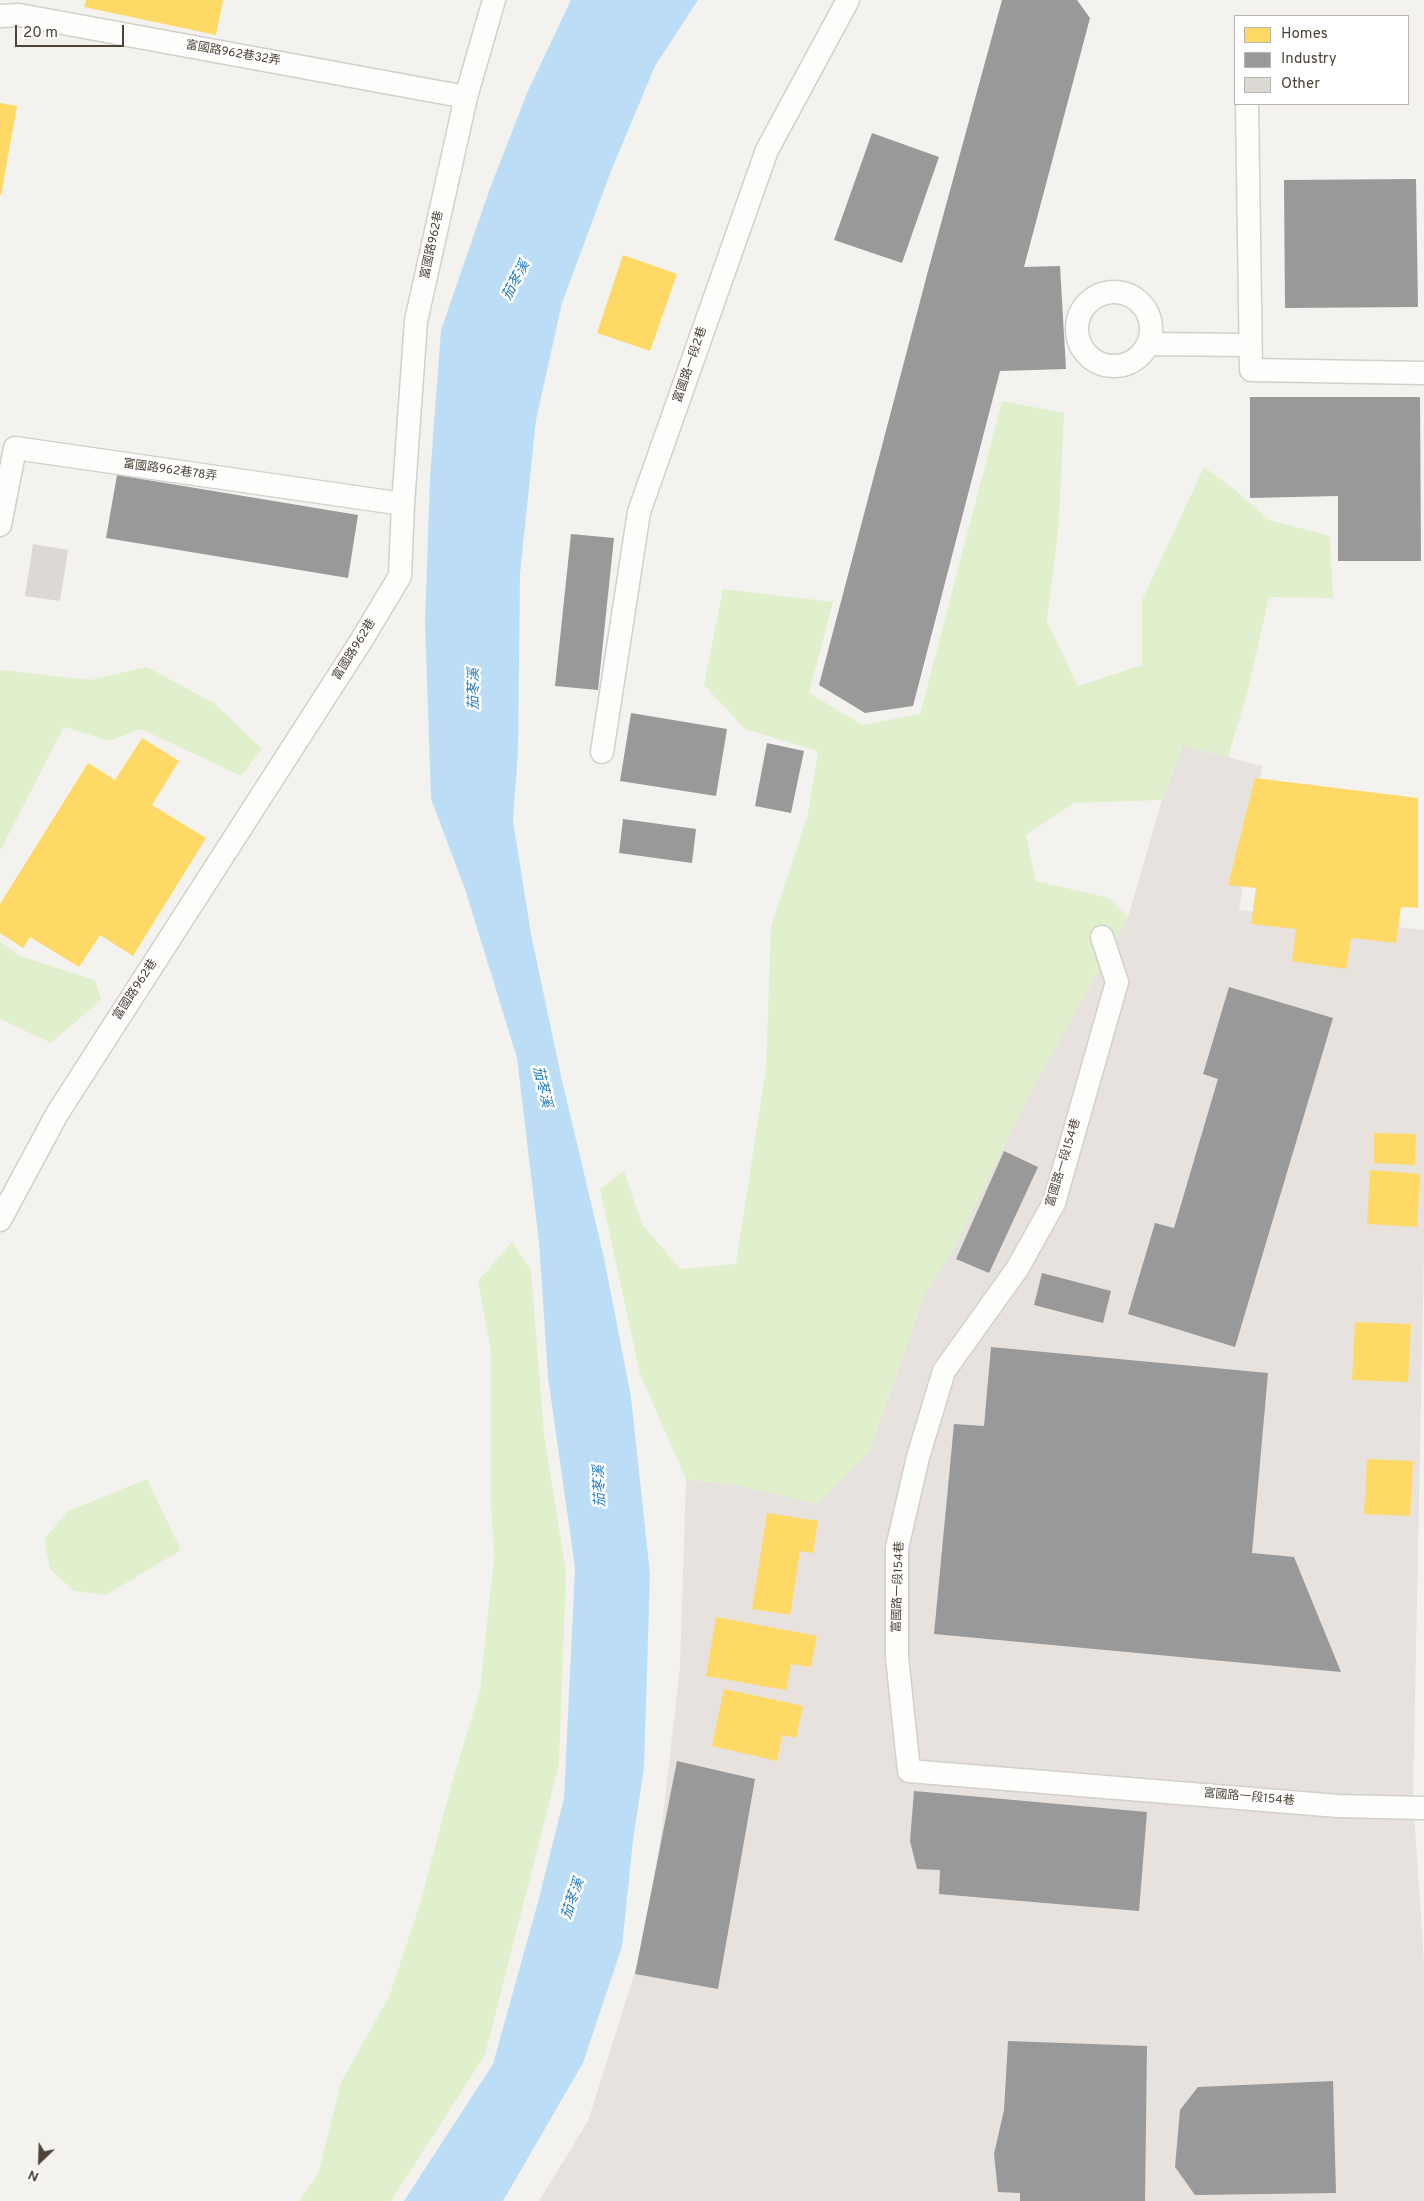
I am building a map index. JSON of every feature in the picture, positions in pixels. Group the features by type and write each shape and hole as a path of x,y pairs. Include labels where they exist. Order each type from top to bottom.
{"lane":[{"name":"富國路962巷","path":"1,1218 57,1114 361,642 400,576 402,504 416,321 466,97 494,0"},
{"name":"富國路一段2巷","path":"602,752 639,512 767,150 848,0"},
{"name":"富國路962巷32弄","path":"0,16 19,14 466,97"},
{"path":"1247,105 1250,345 1252,370 1424,372"},
{"path":"1148,344 1250,345"},
{"name":"富國路962巷78弄","path":"0,525 15,448 402,504"},
{"name":"富國路一段154巷","path":"1102,938 1117,982 1054,1203 1017,1269 944,1371 918,1457 897,1548 897,1657 909,1771 1338,1806 1424,1808"}],"shaded area":[{"path":"1183,745 1262,766 1239,910 1424,930 1424,1252 1413,1798 1424,1963 1424,2201 539,2201 588,2121 651,1921 680,1667 686,1479 737,1485 870,1450 924,1295 950,1255 1030,1093 1128,917 1162,800"}],"green space":[{"path":"1002,401 1064,413 1059,522 1047,622 1078,686 1142,665 1142,600 1204,467 1238,492 1269,520 1330,536 1333,598 1269,597 1248,690 1228,757 1183,745 1162,800 1074,803 1026,835 1036,881 1109,898 1128,917 1030,1093 950,1255 924,1295 870,1450 817,1504 737,1485 686,1479 640,1374 600,1189 624,1171 642,1224 680,1269 736,1264 766,1068 771,927 808,814 818,751 745,729 704,685 723,589 833,602 809,693 863,725 920,714"},
{"path":"147,667 214,703 262,749 241,776 141,729 110,741 64,727 0,851 0,670 90,680"},
{"path":"0,941 20,956 95,980 101,1000 51,1043 0,1019"},
{"path":"512,1242 531,1270 544,1434 566,1572 559,1764 485,2055 391,2201 299,2201 318,2174 341,2082 389,1997 421,1901 451,1786 480,1690 494,1558 491,1502 491,1351 478,1281"},
{"path":"147,1479 181,1550 106,1595 74,1591 50,1569 44,1539 68,1511"}],"water":[{"name":"茄苳溪","path":"571,0 698,0 655,66 611,171 562,303 536,420 520,574 518,750 513,821 531,934 561,1076 604,1258 631,1397 650,1574 644,1768 633,1840 622,1947 583,2063 503,2201 404,2201 493,2064 538,1902 564,1798 575,1568 548,1377 539,1242 517,1058 465,889 431,799 425,622 430,477 441,330 489,191 527,93"}],"building: Homes":[{"path":"86,0 223,0 216,35 84,7"},
{"path":"0,103 17,106 1,195 0,195"},
{"path":"623,255 677,274 650,351 597,333"},
{"path":"142,738 179,761 152,805 206,838 133,956 100,935 79,967 30,937 23,948 0,933 0,904 88,763 115,780"},
{"path":"1255,778 1418,798 1418,908 1401,907 1396,943 1351,938 1346,969 1292,961 1296,929 1251,924 1256,888 1228,885"},
{"path":"1374,1133 1416,1134 1415,1165 1374,1163"},
{"path":"1370,1170 1420,1174 1417,1227 1367,1224"},
{"path":"1355,1322 1411,1324 1408,1382 1352,1380"},
{"path":"1367,1459 1413,1461 1410,1516 1364,1514"},
{"path":"767,1513 818,1521 813,1553 800,1551 790,1615 752,1609"},
{"path":"716,1617 817,1636 811,1667 791,1664 786,1690 706,1676"},
{"path":"724,1689 803,1706 796,1738 782,1735 777,1761 712,1746"}],"building: Industry":[{"path":"1002,0 1077,0 1090,18 1024,267 1060,266 1066,369 1000,371 913,706 865,713 819,685 928,271"},
{"path":"872,133 939,157 902,263 834,240"},
{"path":"1416,179 1418,307 1285,308 1284,180"},
{"path":"1250,397 1420,397 1421,561 1338,561 1338,496 1250,498"},
{"path":"117,475 358,515 348,578 106,538"},
{"path":"571,534 614,538 598,690 555,686"},
{"path":"631,713 727,729 716,796 620,781"},
{"path":"767,743 804,751 791,813 755,806"},
{"path":"623,819 696,829 692,863 619,853"},
{"path":"1229,987 1333,1018 1235,1347 1128,1314 1155,1223 1174,1228 1218,1079 1203,1074"},
{"path":"1004,1151 1038,1167 989,1273 956,1259"},
{"path":"1042,1273 1111,1291 1103,1323 1034,1305"},
{"path":"991,1347 1268,1373 1252,1553 1294,1557 1341,1672 934,1634 954,1424 984,1426"},
{"path":"677,1761 755,1779 718,1989 635,1974"},
{"path":"914,1791 1147,1812 1139,1911 939,1894 940,1870 917,1869 910,1841"},
{"path":"1008,2041 1147,2046 1145,2201 1020,2201 1020,2193 998,2192 994,2154 1004,2110"},
{"path":"1333,2081 1336,2193 1195,2195 1175,2167 1180,2110 1198,2087"}],"building: Other":[{"path":"33,544 68,550 60,601 25,596"}]}
